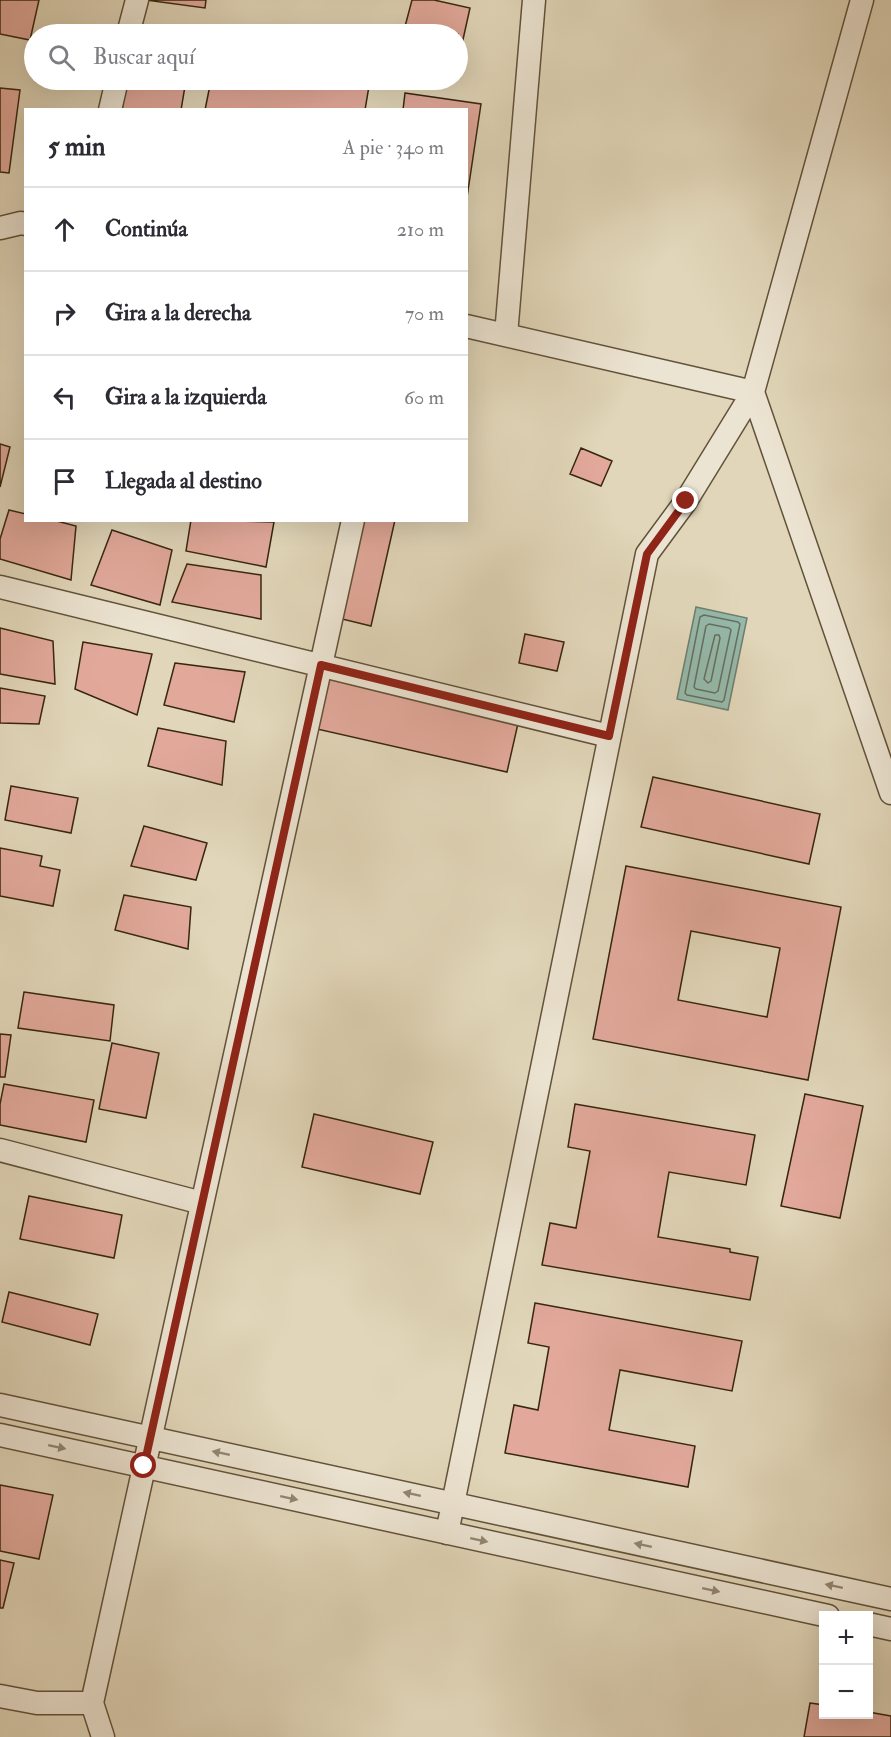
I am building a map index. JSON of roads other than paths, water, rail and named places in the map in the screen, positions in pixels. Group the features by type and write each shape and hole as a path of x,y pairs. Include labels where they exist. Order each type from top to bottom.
{"street":[{"path":"131,24 137,0"},
{"path":"506,335 534,0"},
{"path":"447,1533 647,554 686,501 753,392 862,0"},
{"path":"110,108 115,90"},
{"path":"0,228 24,224"},
{"path":"468,326 753,392"},
{"path":"753,392 891,793"},
{"path":"103,1737 92,1703 353,522"},
{"path":"0,587 609,736"},
{"path":"0,1150 202,1203"},
{"path":"0,1405 891,1599"},
{"path":"0,1435 819,1614"},
{"path":"873,1625 891,1629"},
{"path":"0,1696 37,1703 92,1703"}],"water":[{"path":"696,607 747,618 728,710 677,699"}]}
